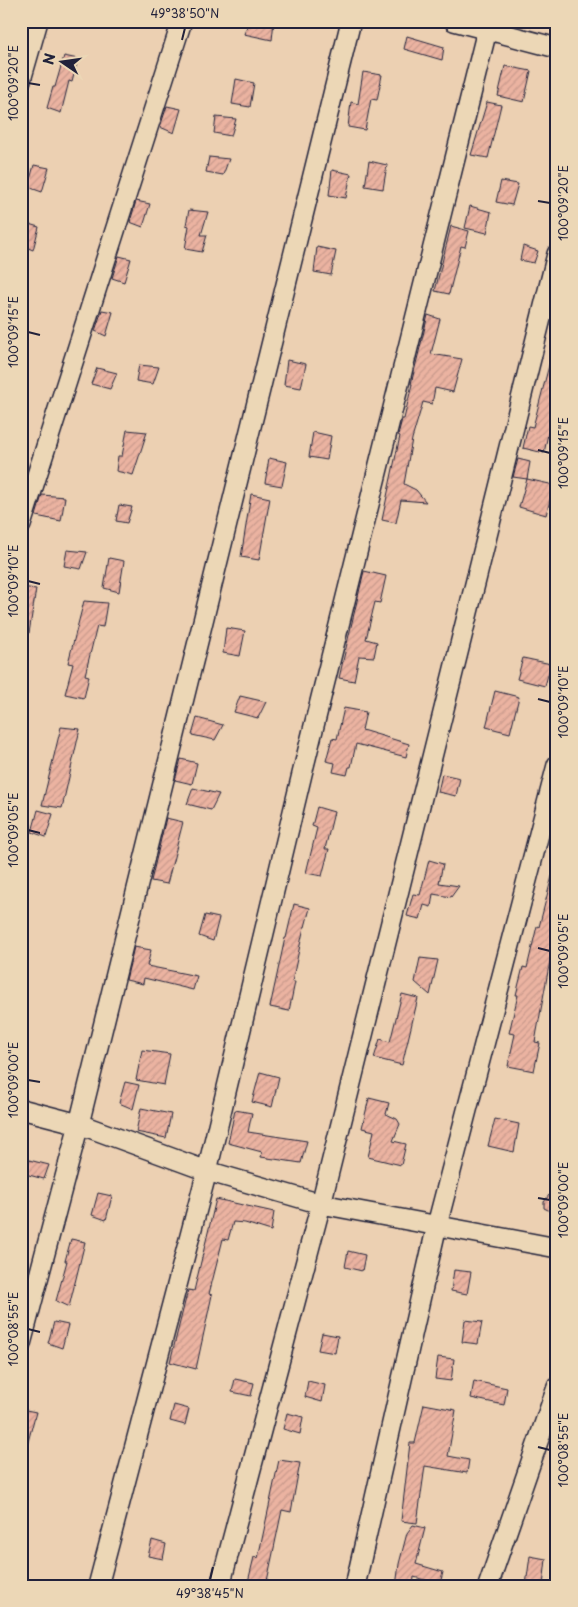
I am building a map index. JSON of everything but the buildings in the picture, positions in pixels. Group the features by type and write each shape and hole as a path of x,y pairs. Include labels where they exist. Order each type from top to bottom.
{"street":[{"path":"21,80 38,21"},
{"path":"21,525 182,21"},
{"path":"21,1344 79,1124 351,21"},
{"path":"454,21 479,26 557,48"},
{"path":"98,1586 207,1171 479,26"},
{"path":"220,1586 321,1204 557,254"},
{"path":"355,1586 437,1225 557,765"},
{"path":"21,1109 79,1124 207,1171 321,1204 557,1248"},
{"path":"488,1586 557,1386"}]}
